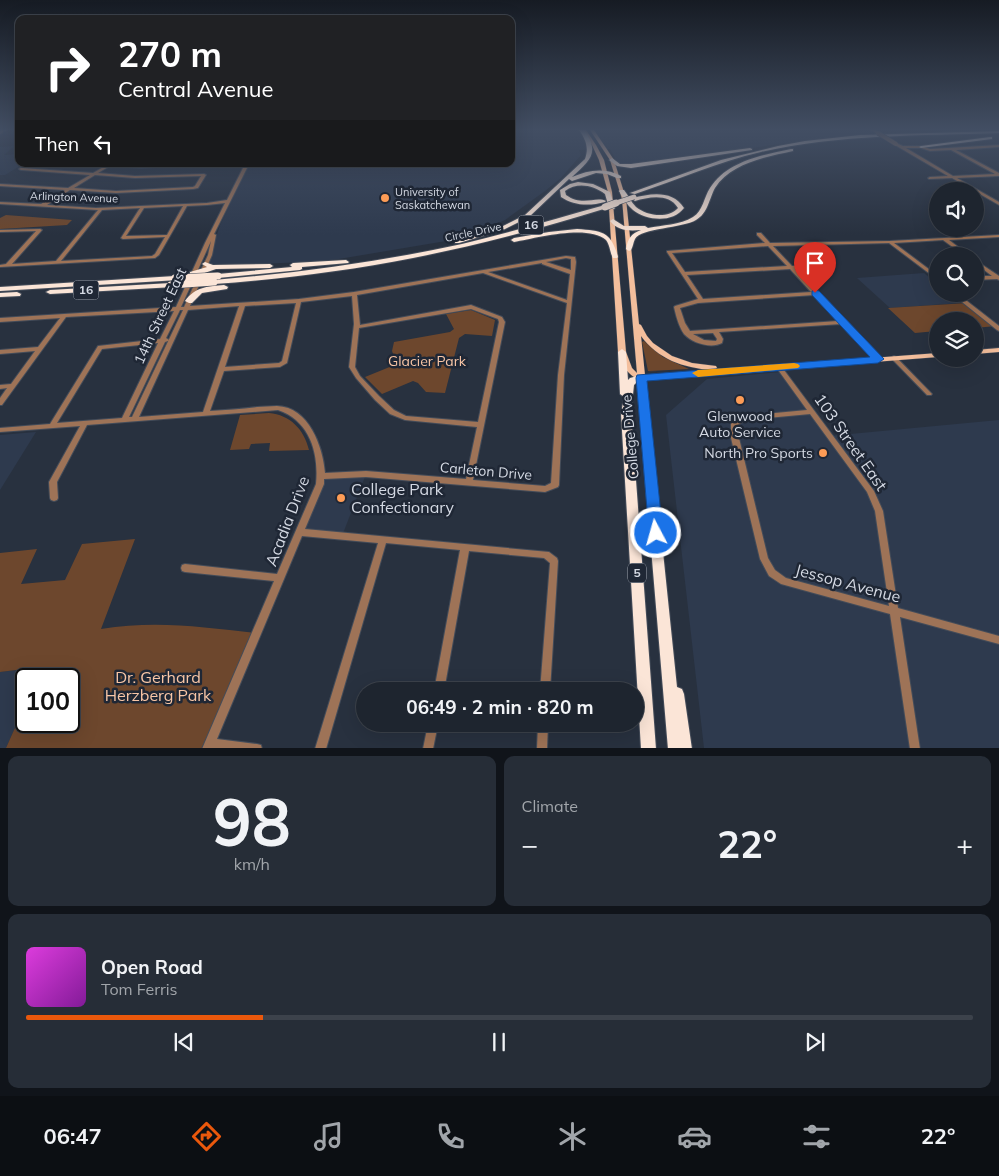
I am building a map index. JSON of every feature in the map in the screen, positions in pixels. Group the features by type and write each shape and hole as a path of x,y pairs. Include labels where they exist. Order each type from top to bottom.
{"highway":[{"path":"457,242 494,231 521,220 536,210 556,188 583,165"},
{"path":"619,165 639,165"},
{"path":"634,196 718,165"},
{"path":"634,196 733,165"},
{"path":"629,248 632,238 638,233 684,223 696,218 704,207 713,187 728,172 744,165"},
{"path":"556,188 579,176 606,171 619,177"},
{"path":"612,208 608,193 598,187 579,184 566,187 562,191 563,196 573,201 589,203 604,203 615,198 634,196 667,197 678,203 681,208 676,214 666,216 644,214 632,206 622,191"},
{"name":"Circle Drive","path":"348,265 531,225 604,203 626,200 634,196"},
{"name":"Circle Drive","path":"0,288 214,282 348,265 450,248 511,235 604,203"},
{"path":"613,221 617,226 627,228 668,227"},
{"path":"450,248 567,232 585,232 600,234 607,238 611,242 615,257"},
{"path":"193,281 204,267 348,265"},
{"path":"193,281 290,279 348,265"},
{"name":"Circle Drive","path":"0,295 173,282"},
{"path":"187,305 196,292 214,282"},
{"name":"College Drive","path":"622,352 648,748"},
{"path":"626,414 630,384 633,380 641,378"},
{"name":"College Drive","path":"641,378 676,748"},
{"path":"670,669 677,692 685,748"}],"main road":[{"name":"College Drive","path":"604,165 612,208 622,352"},
{"name":"College Drive","path":"614,165 622,191 627,228 641,378"},
{"path":"636,315 642,333 651,345 674,360 703,368 740,370"},
{"path":"984,351 999,350"},
{"path":"622,352 629,371 641,378 929,356"}],"street":[{"path":"935,165 999,204"},
{"path":"980,165 999,175"},
{"path":"0,185 116,192 193,188 197,187 204,175 136,177 21,169 23,167"},
{"path":"44,206 106,167"},
{"name":"14th Street East","path":"124,420 193,281 246,167"},
{"path":"930,178 999,175"},
{"name":"Arlington Avenue","path":"1,203 101,209 228,203"},
{"path":"0,266 148,258 156,255 186,205"},
{"path":"144,207 123,238 167,236"},
{"path":"57,263 101,209"},
{"name":"14th Street East","path":"134,420 187,305 193,281 204,267 219,222"},
{"path":"0,231 40,230 8,266"},
{"path":"760,234 878,359"},
{"path":"702,301 669,252 770,245 890,242 998,236"},
{"path":"944,239 955,247"},
{"path":"890,242 929,273"},
{"path":"0,320 178,308 187,305 299,301 354,294 541,262 566,258 572,258 574,262 573,273 541,262"},
{"path":"684,274 820,266"},
{"path":"984,267 998,277"},
{"path":"483,272 569,302"},
{"name":"Carleton Drive","path":"321,476 366,474 545,489 555,485 560,377 573,273"},
{"path":"984,278 998,277"},
{"path":"715,331 720,339 719,343 697,340 687,334 678,307 702,301 815,293"},
{"path":"354,294 357,328 352,367 359,378 392,412 405,418 481,424"},
{"path":"221,369 280,365 285,362 299,301"},
{"path":"966,302 999,328"},
{"path":"206,414 243,304"},
{"path":"357,328 471,307 500,318 502,322 469,482"},
{"path":"0,403 64,316"},
{"path":"687,334 843,322"},
{"path":"52,426 100,347 172,340"},
{"path":"0,352 39,349"},
{"path":"894,358 929,394"},
{"name":"103 Street East","path":"778,367 870,491 879,511 915,748"},
{"path":"0,387 12,386"},
{"name":"Acadia Drive","path":"0,430 271,408 290,411 311,433 321,476 300,532 209,746"},
{"name":"Jessop Avenue","path":"811,412 744,418 734,424 735,438 764,559 772,573 784,581 999,640"},
{"path":"54,498 53,482 85,423"},
{"path":"300,532 546,555 554,561 546,682"},
{"path":"320,748 383,540"},
{"path":"441,682 465,548"},
{"path":"184,568 280,578"},
{"path":"428,748 431,732"},
{"path":"542,748 543,732"},
{"path":"209,746 257,748"}],"shaded area":[{"path":"0,165 15,165 15,167 18,167 5,175 0,175"},
{"name":"University of Saskatchewan","path":"515,165 572,165 561,178 505,220 464,238 327,261 217,266 208,263 220,225 248,167 515,167"},
{"path":"111,167 172,167 141,169"},
{"path":"924,273 929,277 929,302 961,303 890,308 857,278"},
{"path":"781,372 829,436 999,420 999,748 704,748 666,415 707,379"},
{"path":"36,432 0,490 0,435"},
{"path":"366,474 342,536 300,532 321,476"},
{"path":"15,670 15,728 6,748 0,748 0,672"}],"green space":[{"path":"6,215 72,220 67,225 0,229 0,218"},
{"path":"967,303 978,312 929,312 929,332 915,333 888,308"},
{"name":"Glacier Park","path":"471,310 495,320 492,336 465,334 459,338 445,393 426,392 418,383 413,381 382,394 365,377 397,364 392,351 394,342 450,332 454,329 446,314"},
{"path":"984,316 996,326 984,327"},
{"path":"644,341 663,357 689,369 650,371 664,373 648,371 642,342"},
{"path":"277,414 295,424 304,436 309,450 269,451 270,443 251,444 249,449 230,450 240,415"},
{"name":"Dr. Gerhard Herzberg Park","path":"135,539 101,629 121,626 160,625 256,633 207,748 6,748 15,728 15,733 80,733 80,668 15,668 15,670 0,672 0,553 37,549 21,584 65,580 82,544"}],"slow traffic":[{"path":"698,373 794,366"}],"place":[{"name":"University of Saskatchewan","path":"385,198"},
{"name":"Glenwood Auto Service","path":"740,400"},
{"name":"North Pro Sports","path":"823,453"},
{"name":"College Park Confectionary","path":"341,498"}],"route":[{"path":"656,533 641,378 878,359 815,293"}]}
